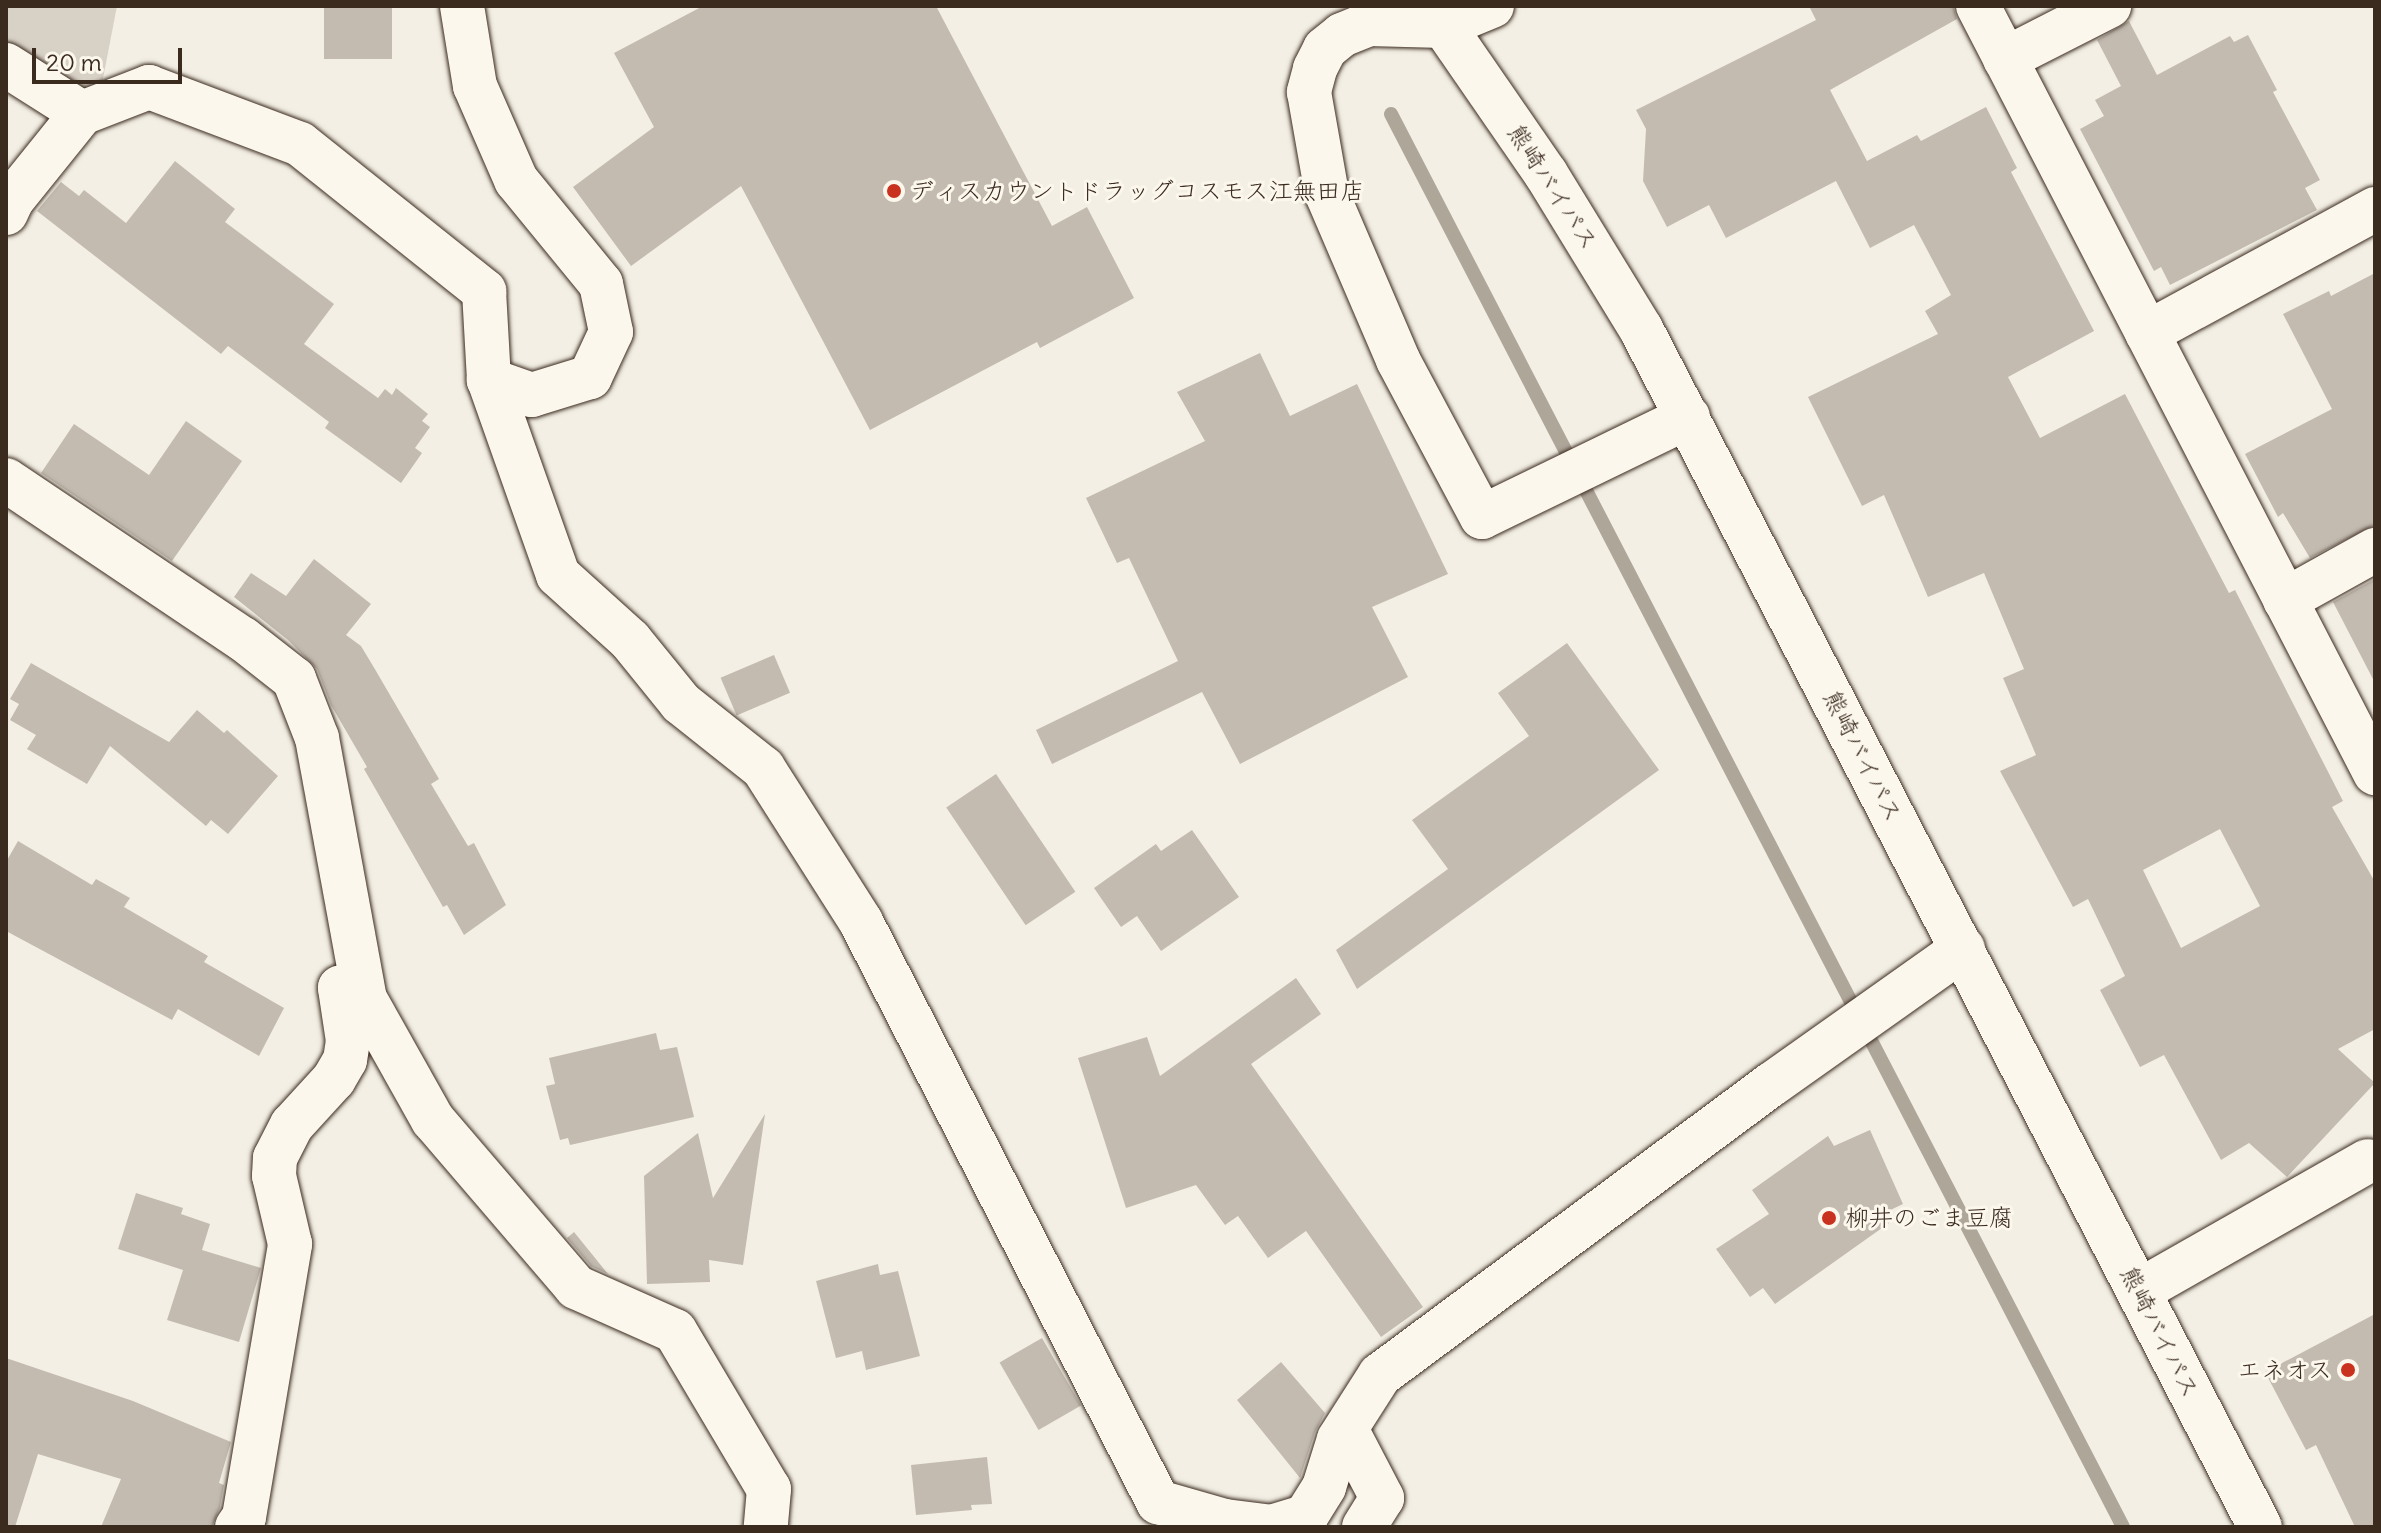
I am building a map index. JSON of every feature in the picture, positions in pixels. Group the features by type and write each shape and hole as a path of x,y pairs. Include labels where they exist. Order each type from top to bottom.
{"main road":[{"path":"462,6 475,86 516,180 601,284 611,332 590,377 532,395 489,380"},
{"path":"1492,6 1369,24 1342,35 1325,49 1309,92 1327,194 1398,360 1482,517 1688,417"},
{"path":"1978,6 2375,773"},
{"path":"2005,59 2109,6"},
{"name":"熊崎バイパス","path":"1437,16 1596,252 1688,417 2260,1527"},
{"path":"6,65 82,113"},
{"path":"6,213 12,200 82,113 149,87 300,144 484,291 489,380 558,575 630,640 681,703 763,768 861,922 1147,1515 1271,1527 1306,1516 1324,1487 1346,1429 1380,1375 1825,1045 1963,949"},
{"path":"2147,333 2375,209"},
{"path":"6,480 206,613 294,679 317,738 365,999 433,1120 576,1287 675,1331 769,1489 766,1527"},
{"path":"2285,600 2375,550"},
{"path":"237,1527 244,1517 290,1244 274,1176 275,1158 292,1125 334,1079 345,1060 348,1041 340,988 361,980"},
{"path":"2139,1291 2373,1160"},
{"path":"1346,1429 1382,1498 1364,1527"}],"shaded area":[{"path":"6,6 117,6 100,94 59,84 6,46"}],"building":[{"path":"324,6 392,6 392,59 324,59"},
{"path":"703,6 936,6 1052,226 1087,207 1134,298 1040,348 1037,342 870,430 741,186 631,266 573,187 654,127 614,53"},
{"path":"1809,6 1953,6 1957,19 1830,90 1867,161 1917,135 1921,141 1986,107 2017,168 2011,172 2094,331 2008,377 2040,438 2125,394 2229,593 2235,590 2343,801 2332,807 2375,882 2375,1029 2338,1049 2375,1083 2287,1177 2249,1143 2221,1160 2164,1055 2140,1067 2100,990 2125,976 2088,899 2073,907 2000,771 2036,755 2003,678 2024,669 1984,573 1928,597 1884,495 1862,506 1808,397 1938,334 1925,311 1951,295 1914,225 1870,248 1836,181 1726,238 1709,205 1667,227 1643,181 1646,129 1636,110 1816,20","holes":["2220,829 2260,906 2181,948 2143,870"]},
{"path":"2129,21 2157,75 2230,36 2234,42 2248,35 2277,90 2273,92 2320,180 2305,188 2317,210 2170,285 2161,267 2154,271 2080,129 2104,116 2095,100 2121,86 2097,40"},
{"path":"175,161 235,209 225,222 334,304 304,344 378,398 385,389 392,395 396,388 428,414 422,421 430,427 415,448 422,453 401,483 325,428 329,422 228,346 221,354 37,211 61,182 79,196 84,190 126,223"},
{"path":"2375,273 2375,525 2310,558 2283,513 2278,517 2245,454 2332,409 2283,314 2329,291 2331,296"},
{"path":"1260,353 1290,416 1357,384 1448,574 1372,607 1408,677 1240,764 1202,692 1052,764 1036,730 1178,661 1129,558 1117,563 1086,498 1205,441 1177,392"},
{"path":"186,421 242,461 172,561 41,473 74,424 149,475"},
{"path":"314,559 371,604 346,635 361,646 376,671 439,779 431,784 468,846 474,843 506,905 464,935 447,905 443,907 364,769 367,767 331,705 317,669 288,640 234,597 251,573 286,596"},
{"path":"2375,579 2375,683 2333,602"},
{"path":"1567,643 1659,770 1357,989 1336,950 1448,869 1412,820 1529,736 1498,693"},
{"path":"774,655 790,693 737,715 721,678"},
{"path":"31,663 169,742 197,710 224,733 227,730 278,776 228,834 211,820 206,826 110,746 87,784 27,749 36,735 10,720 19,704 10,699"},
{"path":"996,774 1075,892 1026,925 946,808"},
{"path":"1192,830 1239,897 1161,951 1137,916 1121,927 1094,888 1156,844 1161,851"},
{"path":"18,841 92,885 96,879 130,898 124,907 208,956 204,962 284,1008 259,1056 178,1009 172,1020 6,931 6,862"},
{"path":"1296,978 1321,1014 1251,1064 1423,1307 1381,1337 1306,1231 1268,1258 1238,1216 1225,1225 1196,1185 1126,1208 1078,1058 1147,1037 1160,1076"},
{"path":"656,1033 660,1050 677,1047 694,1117 570,1145 568,1138 560,1140 546,1086 555,1084 549,1058"},
{"path":"765,1114 743,1265 709,1260 710,1282 647,1284 644,1176 698,1133 713,1198"},
{"name":"柳井のごま豆腐","path":"1870,1130 1903,1204 1882,1214 1889,1223 1775,1304 1763,1288 1750,1297 1716,1249 1769,1214 1752,1190 1828,1136 1834,1146"},
{"path":"136,1193 183,1208 181,1214 210,1224 202,1250 261,1268 239,1342 167,1320 183,1270 118,1249"},
{"path":"574,1232 608,1274 591,1266 567,1238"},
{"path":"878,1264 880,1275 898,1271 920,1356 866,1370 862,1351 836,1358 816,1281"},
{"path":"2375,1314 2375,1527 2355,1527 2316,1445 2306,1450 2265,1372"},
{"path":"1042,1338 1081,1406 1039,1430 1000,1362"},
{"path":"6,1358 133,1401 231,1442 219,1483 224,1485 220,1507 212,1527 101,1527 121,1479 38,1454 15,1527 6,1526"},
{"path":"1281,1362 1325,1413 1315,1432 1300,1478 1237,1400"},
{"path":"987,1457 992,1504 971,1505 972,1510 916,1515 911,1465"}],"waterway":[{"path":"1391,114 2123,1527"}],"place":[{"name":"ディスカウントドラッグコスモス江無田店","path":"894,191"},
{"name":"柳井のごま豆腐","path":"1829,1218"},
{"name":"エネオス","path":"2348,1370"}]}
